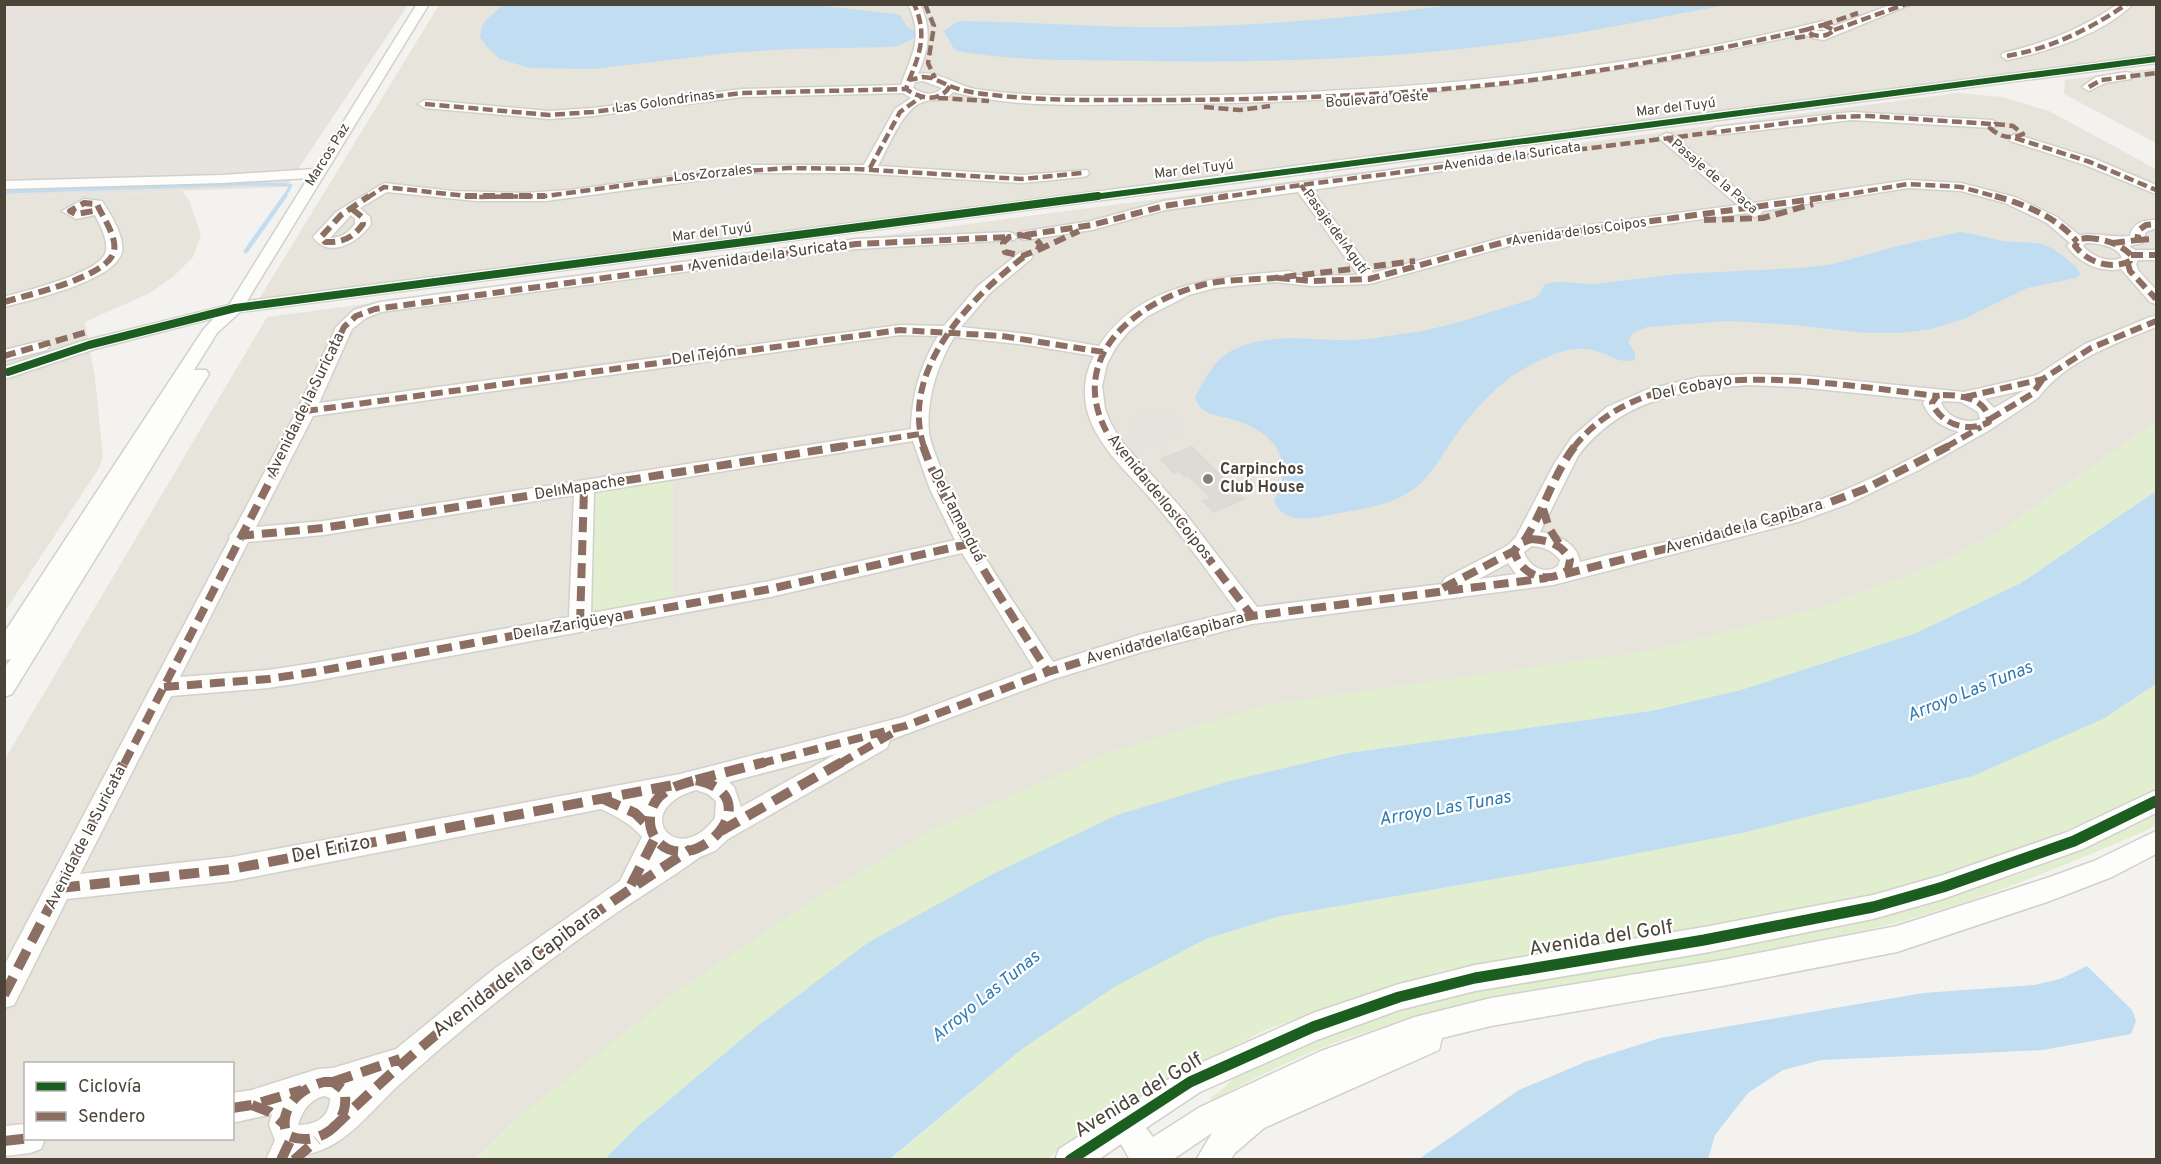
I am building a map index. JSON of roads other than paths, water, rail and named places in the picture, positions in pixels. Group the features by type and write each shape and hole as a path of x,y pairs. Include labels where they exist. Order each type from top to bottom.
{"street":[{"name":"Marcos Paz","path":"235,308 423,4"},
{"path":"914,4 920,15 924,36 907,85 928,98"},
{"path":"870,168 900,112 928,98 946,93 950,87 936,78 928,63 935,38 935,28 930,11 925,4"},
{"name":"Boulevard Oeste","path":"928,98 1224,105 1488,89 1625,71 1750,46 1819,30 1878,9 1906,4"},
{"path":"2007,56 2034,52 2055,44 2127,4"},
{"name":"Mar del Tuyú","path":"6,366 88,338 235,308 2157,59"},
{"path":"2089,87 2101,80 2157,73"},
{"name":"Las Golondrinas","path":"425,104 549,115 593,112 742,93 907,85 921,77 936,78"},
{"name":"Boulevard Oeste","path":"950,87 988,94 1070,101"},
{"name":"Avenida de la Suricata","path":"4,995 164,687 239,536 306,411 344,327 350,320 368,310 856,244 1012,248 1164,206 1301,185 1666,137 1852,116 1936,121 1995,130 2008,124 2018,134 2054,150 2157,190"},
{"name":"Pasaje de la Paca","path":"1666,137 1763,218"},
{"name":"Los Zorzales","path":"352,209 384,187 444,195 542,196 744,170 806,167 870,168 1040,180 1082,173"},
{"path":"4,185 222,179 317,173"},
{"name":"Avenida de los Coipos","path":"1252,616 1164,501 1114,444 1096,410 1093,386 1103,352 1120,330 1136,317 1170,297 1202,285 1278,278 1312,281 1365,274 1512,240 1830,198 1908,184 1943,184 1986,192 2035,210 2064,228 2095,239"},
{"name":"Pasaje del Agutí","path":"1301,185 1365,274"},
{"name":"Avenida de los Coipos","path":"1676,219 1763,218 1797,210 1830,198"},
{"path":"4,302 92,273 110,261 114,253 112,241 99,210"},
{"path":"2157,224 2146,225 2139,230 2132,253 2130,271 2157,299"},
{"name":"Avenida de los Coipos","path":"2064,228 2077,242 2077,250 2107,264"},
{"path":"2077,242 2087,238 2095,239 2113,243 2132,253"},
{"name":"Del Tamanduá","path":"1012,248 950,330 935,358 928,375 920,412 920,434 937,484 968,544 1048,672"},
{"path":"2107,264 2132,253 2155,250"},
{"path":"2107,264 2140,283"},
{"path":"4,652 211,330 235,308"},
{"path":"4,688 231,324 235,308"},
{"name":"Avenida de la Capibara","path":"1936,404 1949,394 1965,397 2043,379 2091,348 2157,321"},
{"name":"Del Tejón","path":"306,411 900,330 950,330 1029,338 1103,352"},
{"name":"Del Cobayo","path":"1519,546 1544,509 1572,448 1601,419 1621,406 1643,398 1706,383 1747,379 1827,383 1896,393 1936,404"},
{"name":"Avenida de la Capibara","path":"629,888 651,833 653,806 669,789 688,782 905,726 1048,672 1142,643 1252,616 1435,592 1560,564 1596,565 1673,548 1792,517 1897,473 1952,444 2032,394 2043,379"},
{"path":"1951,423 1967,427 1985,423 1986,410 1965,397"},
{"path":"1936,404 1951,423 1952,444"},
{"name":"Del Mapache","path":"239,536 323,528 920,434"},
{"path":"580,624 584,488"},
{"path":"1544,509 1560,564"},
{"path":"1547,540 1560,564 1538,577 1517,563 1519,546 1547,540"},
{"name":"De la Zarigüeya","path":"164,687 268,679 580,624 770,589 968,544"},
{"name":"Avenida de la Capibara","path":"1435,592 1519,546"},
{"name":"Avenida de la Capibara","path":"300,1141 520,968 629,888 691,849 712,839 721,831 905,726"},
{"path":"688,782 709,782 720,787 727,796 730,807 728,819 721,831"},
{"name":"Del Erizo","path":"60,888 232,868 688,782"},
{"path":"601,798 635,813 664,846 677,850 691,849"},
{"name":"Avenida del Golf","path":"1071,1159 1190,1082 1313,1027 1399,997 1475,978 1704,940 1873,907 1943,887 2074,841 2157,801"},
{"path":"1124,1125 1148,1159 1210,1117 1331,1061 1415,1031 1491,1012 1733,971 1897,939 2047,890 2103,869 2157,842"},
{"path":"1211,1160 1224,1142 1254,1118 1491,1012"},
{"name":"Avenida de la Capibara","path":"242,1106 304,1090 314,1084 333,1082 406,1057"},
{"path":"300,1141 341,1119 347,1100 345,1091 333,1082"},
{"path":"300,1141 289,1105 304,1090"},
{"path":"242,1106 270,1112 300,1141"},
{"path":"4,1142 24,1139"}],"water":[{"path":"504,4 815,5 900,15 907,27 916,31 914,38 898,46 889,47 729,53 593,69 530,68 500,59 480,37 486,20"},
{"path":"1450,5 1726,5 1511,43 1420,53 1282,60 1074,60 1004,57 958,51 954,49 944,31 957,22 963,21 1182,27 1350,17"},
{"path":"1960,232 2003,241 2045,245 2060,253 2074,265 2080,275 2076,278 2027,288 1964,319 1931,329 1902,333 1865,333 1795,325 1729,321 1647,327 1633,333 1628,342 1635,352 1635,360 1619,360 1586,349 1566,350 1520,371 1494,391 1469,418 1418,486 1401,497 1369,508 1302,519 1283,513 1274,501 1283,474 1282,462 1272,442 1252,427 1207,412 1198,404 1195,397 1219,360 1231,351 1261,341 1292,338 1356,340 1419,332 1533,299 1539,295 1545,284 1564,282 1595,284 1678,274 1801,268 1833,264"},
{"name":"Arroyo Las Tunas","path":"2156,491 2156,684 2103,719 1973,776 1742,833 1598,861 1281,916 1206,939 1116,986 1022,1049 890,1159 605,1159 638,1126 756,1027 869,942 993,874 1117,815 1230,781 1348,753 1651,711 1741,690 1916,633 2021,583"},
{"path":"2087,966 2132,1010 2136,1021 2131,1034 2043,1050 1821,1060 1783,1070 1748,1093 1715,1135 1708,1159 1419,1159 1519,1090 1585,1062 1660,1038 1923,993 2034,985 2060,979"}],"waterway":[{"path":"4,192 258,184 291,185 284,198"},
{"path":"246,251 285,196"}],"place":[{"name":"Carpinchos Club House","path":"1208,479"}]}
